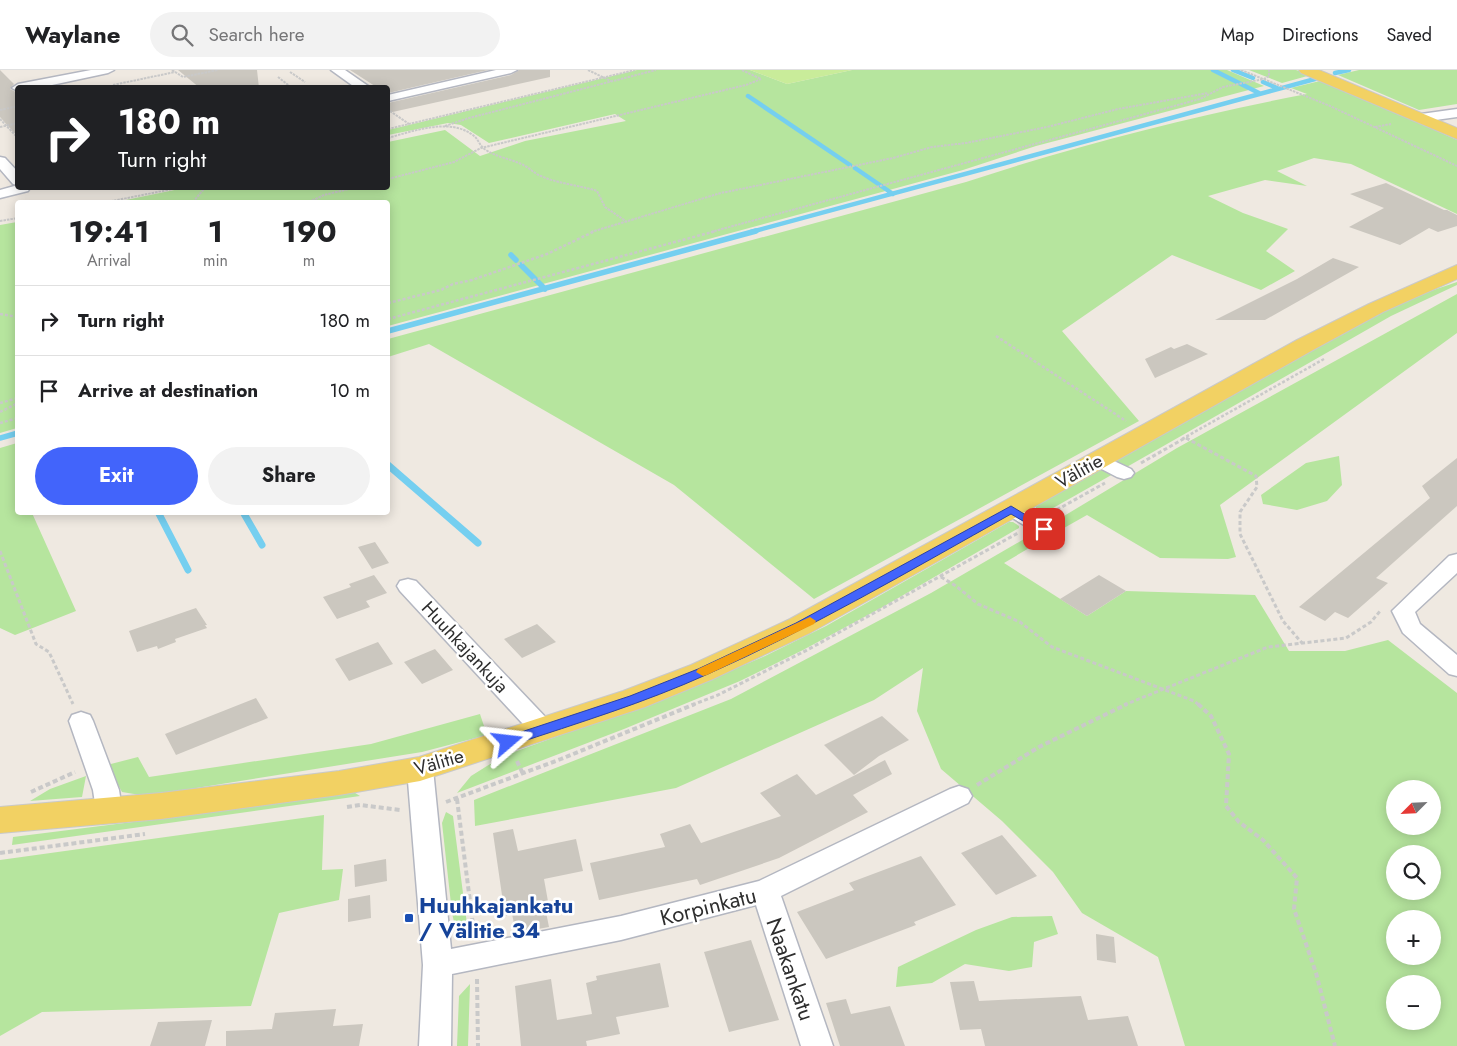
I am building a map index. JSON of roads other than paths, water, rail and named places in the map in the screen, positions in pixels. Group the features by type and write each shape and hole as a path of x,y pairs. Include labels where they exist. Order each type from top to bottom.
{"main road":[{"path":"1306,70 1457,134"},
{"name":"Välitie","path":"0,820 109,810 339,783 420,769 543,730 651,692 702,672 800,626 1376,308 1457,271"}],"street":[{"path":"30,85 108,70"},
{"path":"337,70 360,85"},
{"path":"390,98 511,70"},
{"path":"1421,118 1457,113"},
{"path":"0,161 15,178"},
{"path":"0,194 15,190"},
{"path":"1099,460 1124,473"},
{"path":"1011,509 1053,534"},
{"path":"1457,561 1393,609 1411,628 1457,668"},
{"name":"Huuhkajankuja","path":"408,586 543,730"},
{"path":"80,721 106,790 109,810"},
{"path":"420,769 438,965 435,1046"},
{"name":"Korpinkatu","path":"438,965 477,955 621,928 765,891 959,796"},
{"name":"Naakankatu","path":"765,891 817,1046"}],"waterway":[{"path":"1213,70 1259,93"},
{"path":"1233,70 1253,78"},
{"path":"1335,73 1349,70"},
{"path":"892,194 1315,79"},
{"path":"1263,82 1277,88"},
{"path":"748,96 850,165"},
{"path":"855,168 892,194"},
{"path":"751,232 892,194"},
{"path":"544,288 756,231"},
{"path":"511,255 516,260"},
{"path":"521,265 544,288"},
{"path":"390,330 544,288"},
{"path":"0,438 15,434"},
{"path":"390,467 478,543"},
{"path":"160,515 188,570"},
{"path":"245,515 262,545"}],"place":[{"name":"Huuhkajankatu / Välitie 34","path":"409,918"}]}
